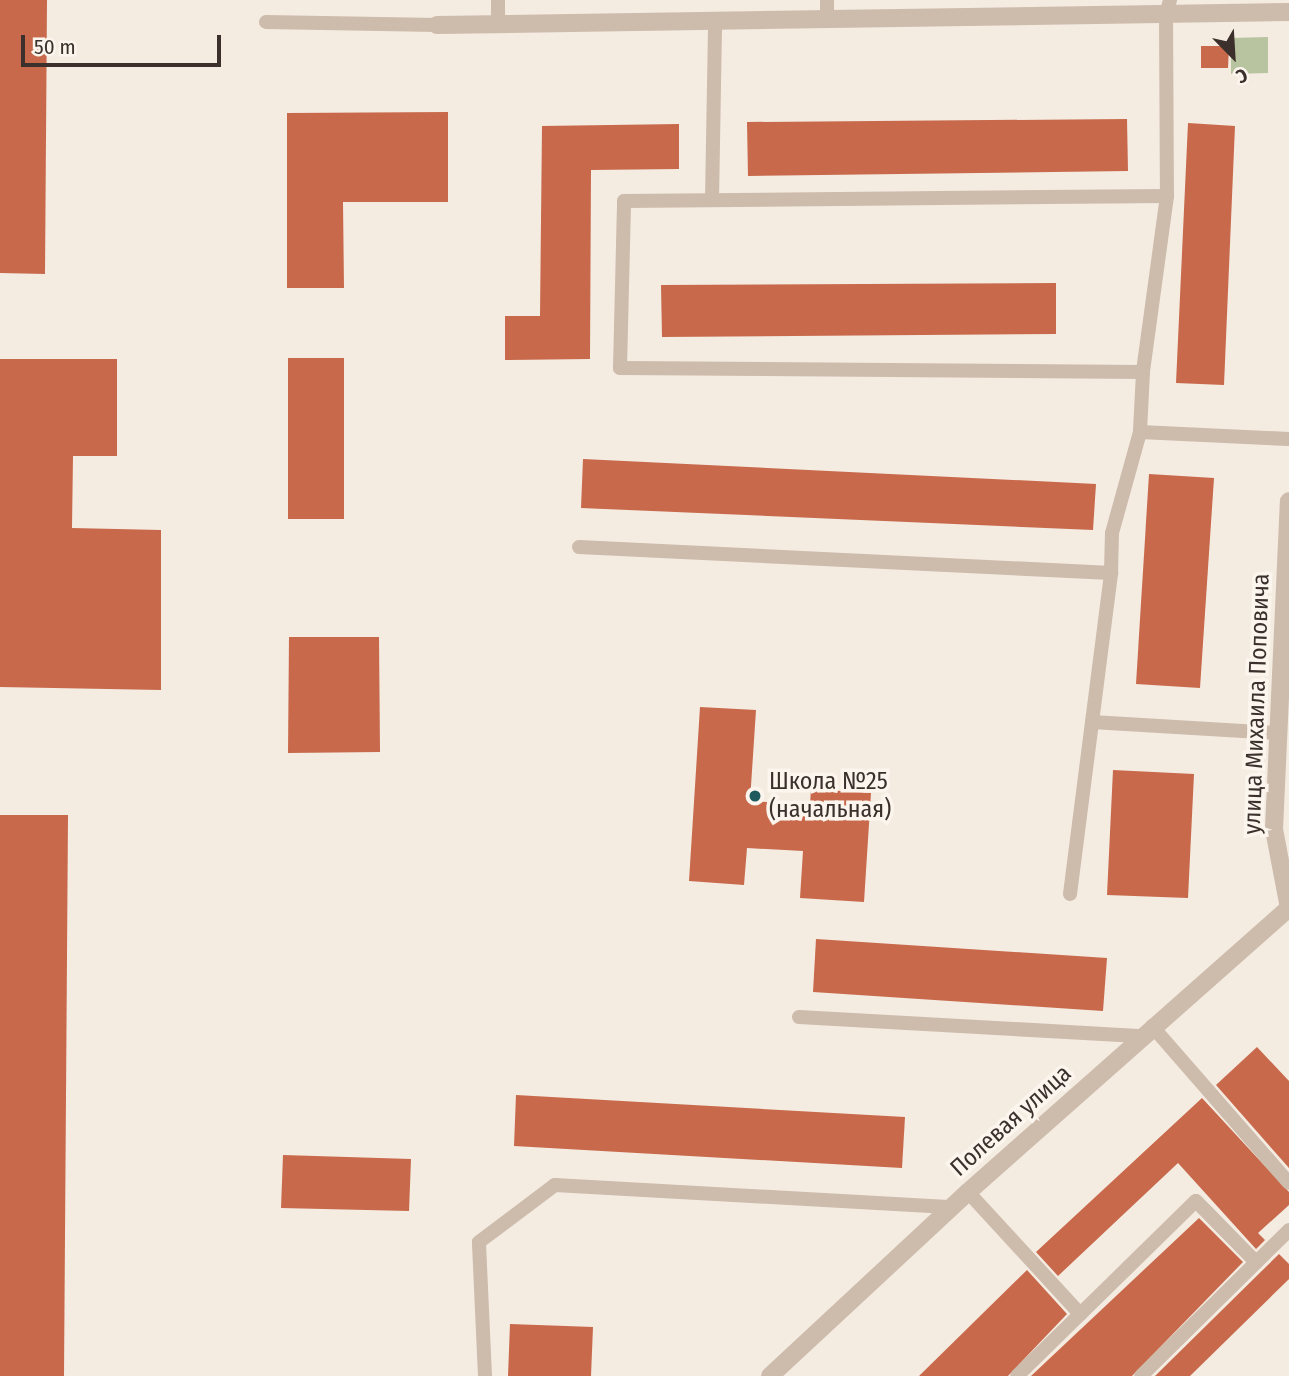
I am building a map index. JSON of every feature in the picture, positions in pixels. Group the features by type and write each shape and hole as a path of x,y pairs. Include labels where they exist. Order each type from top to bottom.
{"street":[{"path":"438,25 715,20 827,9 1168,8 1289,12"},
{"name":"улица Михаила Поповича","path":"1289,502 1273,829 1289,908"},
{"name":"Полевая улица","path":"770,1376 968,1192 1289,908"}],"lane":[{"path":"498,0 498,25"},
{"path":"1070,894 1111,573 1112,533 1140,432 1143,372 1167,196 1168,8"},
{"path":"712,200 715,20"},
{"path":"266,22 438,25"},
{"path":"1143,372 620,368 624,201 1167,196"},
{"path":"1140,432 1289,439"},
{"path":"579,547 1111,573"},
{"path":"1092,722 1278,733"},
{"path":"799,1017 1147,1031 1289,1183"},
{"path":"485,1376 479,1242 555,1185 952,1207"},
{"path":"968,1192 1080,1314"},
{"path":"1017,1376 1196,1201 1256,1262"},
{"path":"1141,1376 1289,1230"}],"green space":[{"path":"1268,37 1268,73 1231,74 1231,38"}],"building":[{"path":"0,0 47,0 45,274 0,273"},
{"path":"1201,46 1229,46 1228,68 1201,68"},
{"path":"448,112 448,202 343,202 344,288 287,288 287,113"},
{"path":"1127,119 1128,171 748,176 747,122"},
{"path":"1188,123 1235,126 1224,385 1176,383"},
{"path":"679,124 679,169 591,170 590,359 505,360 505,316 540,316 542,126"},
{"path":"1056,283 1056,334 662,337 661,285"},
{"path":"288,358 344,358 344,519 288,519"},
{"path":"0,359 117,359 117,456 73,456 72,528 161,530 161,690 0,687"},
{"path":"583,459 1096,484 1093,530 581,508"},
{"path":"1149,474 1214,478 1200,688 1136,684"},
{"path":"289,637 379,637 380,752 288,753"},
{"path":"700,707 756,710 750,801 810,805 811,789 871,793 864,902 800,898 803,851 747,848 744,885 689,881"},
{"path":"1113,770 1194,774 1188,898 1107,895"},
{"path":"0,815 68,815 64,1376 0,1376"},
{"path":"816,939 1107,958 1103,1011 813,992"},
{"path":"1257,1047 1289,1081 1289,1168 1216,1085"},
{"path":"516,1095 905,1117 902,1168 514,1146"},
{"path":"1202,1098 1289,1192 1289,1205 1258,1233 1265,1240 1256,1249 1178,1163 1058,1276 1036,1252"},
{"path":"283,1155 411,1159 409,1211 281,1208"},
{"path":"1199,1218 1243,1262 1132,1376 1031,1376"},
{"path":"1279,1254 1289,1264 1289,1279 1190,1376 1155,1376"},
{"path":"1027,1270 1067,1314 1008,1376 919,1376"},
{"path":"510,1324 593,1327 591,1376 508,1376"}],"place":[{"name":"Школа №25 (начальная)","path":"755,796"}]}
